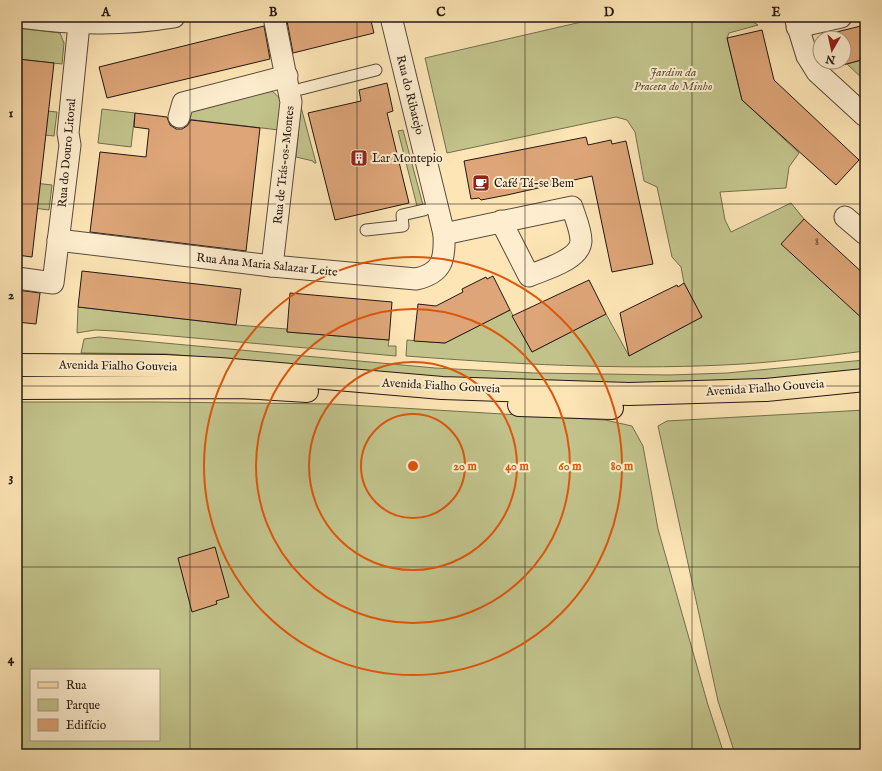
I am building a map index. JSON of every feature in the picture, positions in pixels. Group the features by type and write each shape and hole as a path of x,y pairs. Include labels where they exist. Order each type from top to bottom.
{"main road":[{"name":"Avenida Fialho Gouveia","path":"17,365 164,366 220,369 442,388 628,394 766,390 865,380"},
{"name":"Avenida Fialho Gouveia","path":"17,388 240,387 344,393 447,402 572,408 691,408 793,401 865,393"}],"street":[{"path":"20,17 79,24 128,23 174,17"},
{"name":"Rua de Trás-os-Montes","path":"272,266 294,82 274,17"},
{"name":"Rua do Ribatejo","path":"391,17 444,234"},
{"path":"841,17 796,22 807,56 818,72 865,116"},
{"name":"Rua do Douro Litoral","path":"17,278 53,283 70,145 68,133 79,24"},
{"path":"178,117 183,103 294,82"},
{"path":"845,217 865,234"},
{"path":"444,234 501,221"},
{"name":"Rua Ana Maria Salazar Leite","path":"58,240 272,266 416,279 429,276 439,267 443,258 444,234"}],"lane":[{"path":"294,82 376,70"},
{"path":"366,230 403,226 402,215 424,210"}],"green space":[{"name":"Jardim da Praceta do Minho","path":"603,17 744,17 758,25 729,33 727,38 742,100 799,153 789,167 786,188 720,192 725,220 731,232 791,203 804,219 865,321 865,351 759,363 644,367 525,364 406,356 407,340 445,343 510,310 532,352 606,314 629,356 702,317 684,283 681,267 672,257 657,187 644,181 635,132 627,120 616,117 447,153 425,58"},
{"path":"17,28 60,33 64,43 62,64 17,59"},
{"path":"865,59 865,81 852,69 852,63"},
{"path":"268,89 278,97 280,101 281,111 279,130 186,119 188,111"},
{"path":"301,107 316,163 296,157"},
{"path":"17,108 57,112 54,136 17,132"},
{"path":"102,109 135,113 131,147 98,143"},
{"path":"403,130 423,205 417,206 398,131"},
{"path":"17,181 52,185 49,210 17,206"},
{"path":"78,307 236,325 287,329 287,332 389,340 388,346 396,346 396,356 116,331 95,330 77,333"},
{"path":"99,337 435,368 534,373 670,375 727,373 865,360 865,370 785,378 679,385 441,378 167,354 81,353 84,339"},
{"path":"17,402 333,404 605,420 632,426 643,446 658,529 708,705 724,754 17,754"},
{"path":"865,410 865,754 735,754 718,701 658,426 667,421"}],"building":[{"path":"303,17 370,17 374,33 293,53 287,21"},
{"path":"865,25 865,59 852,63 852,30 844,30"},
{"path":"264,26 270,59 107,98 99,67"},
{"path":"762,30 774,80 859,160 836,185 742,100 727,38"},
{"path":"18,59 54,63 32,257 17,255"},
{"name":"Lar Montepio","path":"387,83 393,111 387,113 409,203 335,220 308,113 361,101 359,90"},
{"path":"135,113 167,117 170,125 176,129 182,129 187,126 191,120 260,128 246,251 90,232 100,152 146,157 149,129 134,127"},
{"path":"586,137 588,145 611,140 612,144 626,141 653,264 612,272 592,176 481,200 479,198 471,199 464,161"},
{"path":"804,219 865,275 865,321 781,244"},
{"path":"82,271 241,289 236,325 78,307"},
{"path":"493,276 510,310 445,343 414,341 418,304 436,306 463,292 462,289 486,277 487,279"},
{"path":"589,280 606,314 532,352 512,316"},
{"path":"684,283 702,317 629,356 620,313"},
{"path":"17,290 40,293 36,324 17,322"},
{"path":"290,293 392,302 389,340 287,332"},
{"path":"215,547 229,597 216,601 217,604 192,612 178,558"}],"place":[{"name":"Lar Montepio","path":"359,158"},
{"name":"Café Tá-se Bem","path":"481,183"}]}
